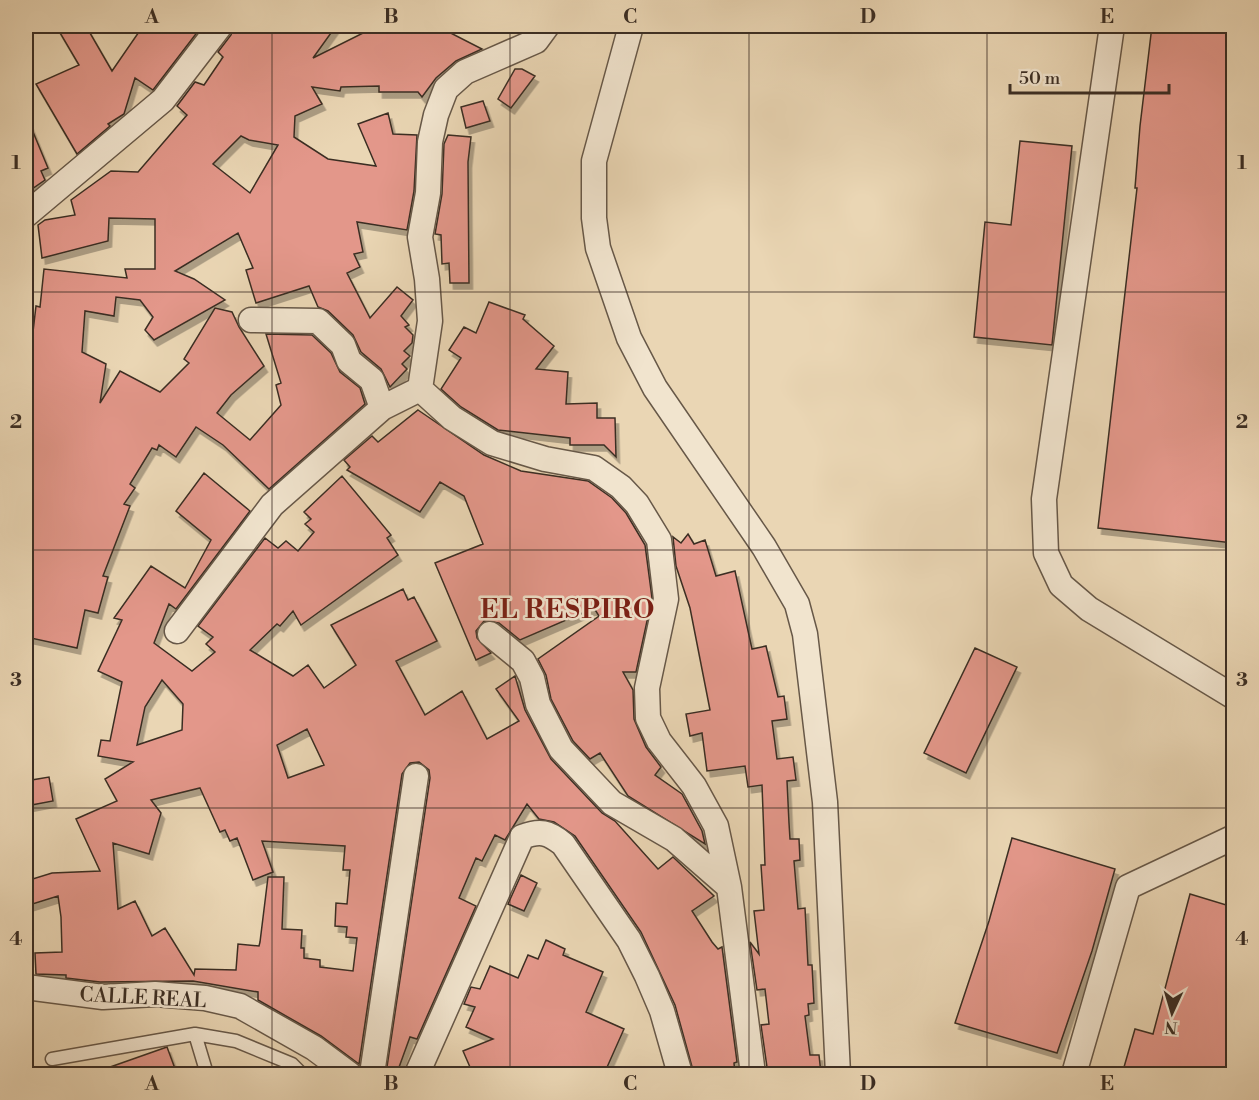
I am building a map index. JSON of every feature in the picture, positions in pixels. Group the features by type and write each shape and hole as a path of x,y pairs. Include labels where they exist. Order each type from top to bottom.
{"street":[{"path":"26,215 163,100 220,26"},
{"path":"420,388 430,321 427,279 420,237 428,193 430,142 436,115 446,89 465,72 536,41 548,26"},
{"path":"631,26 594,161 594,218 598,248 629,338 655,388 764,547 797,604 805,634 825,801 838,1074"},
{"path":"1112,26 1044,499 1046,553 1061,585 1089,609 1233,697"},
{"path":"251,320 318,321 343,345 349,361 372,380 382,408"},
{"path":"177,631 272,505 382,408 420,388"},
{"path":"420,388 452,418 492,443 545,459 594,468 621,487 645,515 659,540 666,599 646,688 648,718 659,741 694,786 716,826 729,887 753,1074"},
{"path":"490,634 523,661 532,678 538,704 561,749 612,803 674,839 729,887"},
{"path":"372,1074 416,776"},
{"path":"417,1074 522,837 536,832 550,833 563,844 629,940 662,1011 680,1074"},
{"path":"1074,1074 1128,887 1233,837"},
{"name":"CALLE REAL","path":"26,987 103,997 155,994 206,998 240,1006 314,1048 349,1074"}],"lane":[{"path":"195,1035 207,1074"},
{"path":"52,1059 195,1035 236,1041 292,1064 302,1074"}],"building":[{"path":"56,26 86,26 112,71 143,26 202,26 153,90 135,78 124,114 108,124 110,126 77,154 36,84 79,65"},
{"path":"234,26 336,26 313,58 377,26 437,26 482,49 456,61 436,78 422,97 418,92 379,92 379,86 341,87 340,91 312,87 322,104 295,116 294,137 328,159 376,166 358,124 388,113 393,134 417,135 414,191 407,230 357,222 363,252 354,254 360,267 347,273 370,318 397,287 413,300 401,316 409,325 405,327 413,335 412,343 404,351 410,356 402,364 407,369 390,387 381,369 361,352 353,335 328,311 318,307 309,286 256,303 246,270 253,268 238,233 175,271 194,279 225,300 154,340 145,330 153,317 140,300 116,297 114,316 85,311 82,352 106,364 100,403 120,371 160,392 189,363 184,359 215,308 232,312 264,366 231,395 217,413 250,440 281,405 276,385 281,383 266,334 312,335 331,353 340,372 360,388 365,404 269,489 223,445 196,427 176,457 159,445 157,450 152,448 130,484 135,488 124,504 130,506 103,576 108,577 98,613 85,610 77,648 26,637 26,392 36,306 40,307 44,269 127,278 125,269 155,269 155,219 109,218 108,241 42,258 38,225 45,220 75,215 71,200 111,171 138,172 187,115 177,106 195,82 204,85 223,57 218,52 231,35","holes":["241,136 249,140 278,145 250,193 213,164"]},
{"path":"1152,26 1233,26 1233,543 1098,528 1137,188 1135,188 1140,126"},
{"path":"515,69 522,69 535,76 511,108 498,99"},
{"path":"483,101 490,121 466,128 461,107"},
{"path":"26,115 48,168 41,171 45,180 26,193"},
{"path":"448,135 471,137 468,162 469,283 450,283 449,263 442,264 441,235 435,234 442,194 444,144"},
{"path":"1020,141 1072,146 1052,345 974,337 985,222 1011,225"},
{"path":"489,302 525,315 523,319 554,346 536,369 568,372 566,404 597,403 597,418 615,418 616,457 604,445 570,445 570,438 498,430 461,407 441,389 461,358 449,350 464,327 476,333"},
{"path":"418,410 484,455 521,471 588,481 612,498 626,513 645,545 652,598 636,672 623,672 633,690 634,719 646,747 661,767 655,775 682,794 702,831 705,844 628,796 600,753 590,759 573,741 551,699 546,675 538,659 599,616 594,608 520,640 499,623 484,621 476,631 477,638 491,653 476,660 435,563 483,544 464,496 440,482 420,512 347,470 350,467 344,460 372,436 378,442"},
{"path":"204,473 250,511 176,609 169,604 154,643 192,671 215,652 206,644 213,637 198,626 265,538 278,548 286,541 298,551 314,532 305,524 311,519 304,512 342,476 391,535 387,538 398,555 301,625 293,611 280,626 277,624 250,650 293,676 308,665 324,688 356,665 331,625 403,589 408,600 414,597 437,641 396,661 425,715 462,691 487,739 519,721 496,689 515,676 525,710 551,759 602,813 615,821 658,869 673,857 714,896 692,911 712,942 718,949 722,947 737,1062 734,1063 735,1074 694,1074 675,1005 641,932 575,836 554,822 539,819 527,804 505,840 495,835 482,861 476,858 459,898 476,906 417,1039 410,1037 398,1070 387,1067 430,778 429,770 419,762 410,763 402,774 359,1064 321,1036 258,1000 258,992 193,981 100,982 66,978 66,975 36,974 35,953 62,952 61,917 58,896 26,906 26,881 52,873 100,871 76,819 117,801 105,779 133,762 98,756 101,740 110,741 122,682 98,671 122,620 114,618 151,566 185,588 211,540 176,511","holes":["162,680 183,704 182,730 137,745 145,707","307,729 324,765 288,778 277,745","200,788 220,832 225,830 230,841 237,838 253,880 273,872 262,841 345,846 343,870 350,870 347,904 336,903 335,926 347,927 346,937 357,938 353,971 320,967 320,960 304,958 304,948 301,948 302,930 282,929 284,877 268,877 259,946 238,944 236,970 195,969 194,975 165,928 152,936 135,901 118,909 113,843 149,854 161,813 151,800"]},
{"path":"688,534 694,544 705,540 716,576 735,571 752,649 766,646 778,697 784,696 787,719 772,721 777,759 793,757 796,780 787,781 790,839 799,839 800,860 794,861 798,909 805,908 808,965 812,965 814,1003 808,1004 809,1015 805,1016 810,1055 819,1055 821,1074 768,1074 761,1025 769,1024 765,989 757,990 750,942 759,954 754,911 764,910 761,865 765,865 762,785 748,787 745,766 707,771 702,733 690,736 686,714 710,710 690,608 676,566 673,537 681,543"},
{"path":"975,648 1017,667 966,773 924,753"},
{"path":"49,777 53,801 26,806 26,781"},
{"path":"1012,838 1115,869 1092,951 1057,1053 955,1023 989,921"},
{"path":"521,875 537,883 524,911 508,904"},
{"path":"1190,894 1233,907 1233,1074 1122,1074 1135,1029 1153,1034"},
{"path":"546,940 565,949 563,955 603,972 586,1012 624,1029 604,1074 473,1074 463,1051 493,1039 466,1027 475,1007 464,1004 471,987 480,989 490,966 518,978 528,955 538,959"},
{"path":"167,1047 177,1074 97,1074 96,1072"}],"district":[{"name":"EL RESPIRO","path":"568,609"}]}
